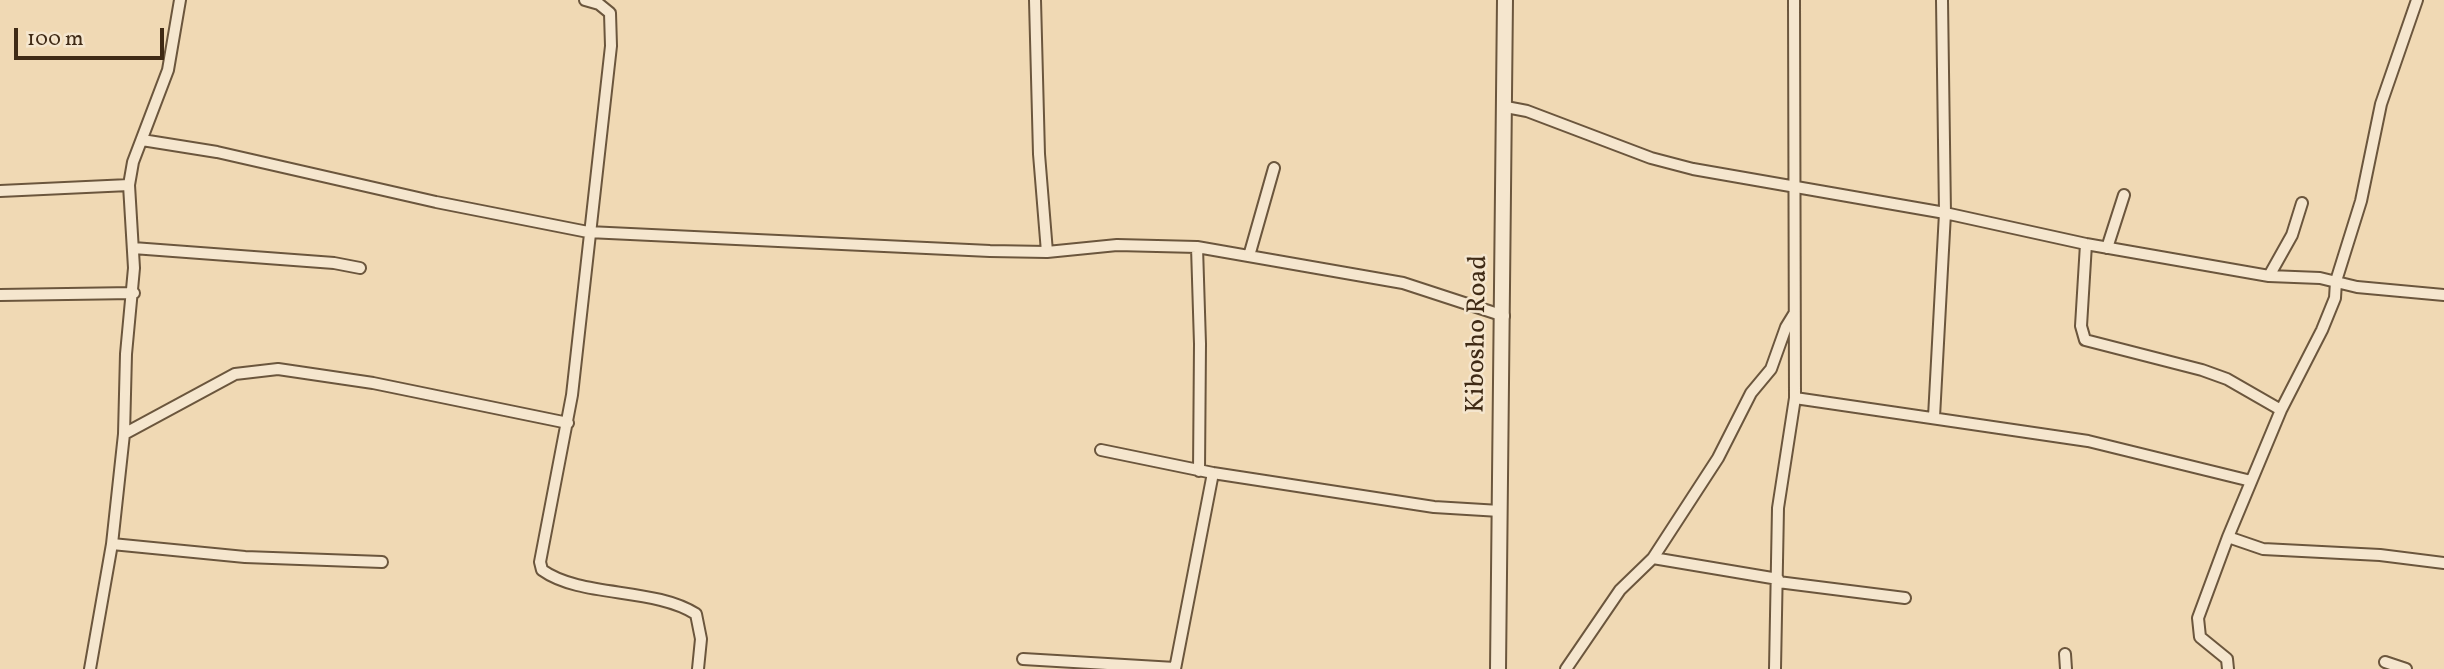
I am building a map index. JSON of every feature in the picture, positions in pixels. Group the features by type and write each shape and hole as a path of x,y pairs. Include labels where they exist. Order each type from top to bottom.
{"street":[{"path":"90,669 112,544 124,434 126,354 134,293 129,185 142,140 168,70 180,0"},
{"path":"586,0 607,9 612,22 568,423 540,562 542,570 563,581 688,608 700,621 698,669"},
{"path":"1035,0 1039,154 1047,252"},
{"name":"Kibosho Road","path":"1498,669 1504,316 1505,0"},
{"path":"1775,669 1778,508 1795,398 1794,0"},
{"path":"1934,418 1945,213 1942,0"},
{"path":"2228,669 2227,659 2200,636 2198,618 2228,537 2281,411 2329,314 2336,281 2361,201 2381,104 2417,0"},
{"path":"1506,107 1527,111 1651,158 1796,188 1945,213 2086,244 2269,276 2336,281 2357,287 2444,295"},
{"path":"142,140 217,152 436,202 589,232 1047,252 1117,245 1197,247 1403,283 1504,316"},
{"path":"1249,256 1274,168"},
{"path":"0,191 129,185"},
{"path":"2108,248 2124,195"},
{"path":"2269,276 2292,235 2302,203"},
{"path":"2086,244 2081,326 2085,340 2227,379 2281,411"},
{"path":"1197,247 1200,344 1199,471"},
{"path":"134,248 275,261 311,261 360,268"},
{"path":"0,295 134,293"},
{"path":"1566,669 1620,590 1653,558 1718,458 1751,393 1771,369 1786,327 1794,314"},
{"path":"124,434 235,374 278,369 373,383 568,423"},
{"path":"1795,398 2088,441 2251,481"},
{"path":"1101,450 1199,471 1434,507 1500,511"},
{"path":"1023,659 1175,668 1213,473"},
{"path":"2228,537 2263,549 2380,555 2444,563"},
{"path":"112,544 245,557 382,562"},
{"path":"1653,558 1778,580 1905,598"},
{"path":"2065,654 2066,669"},
{"path":"2385,662 2406,669"}]}
